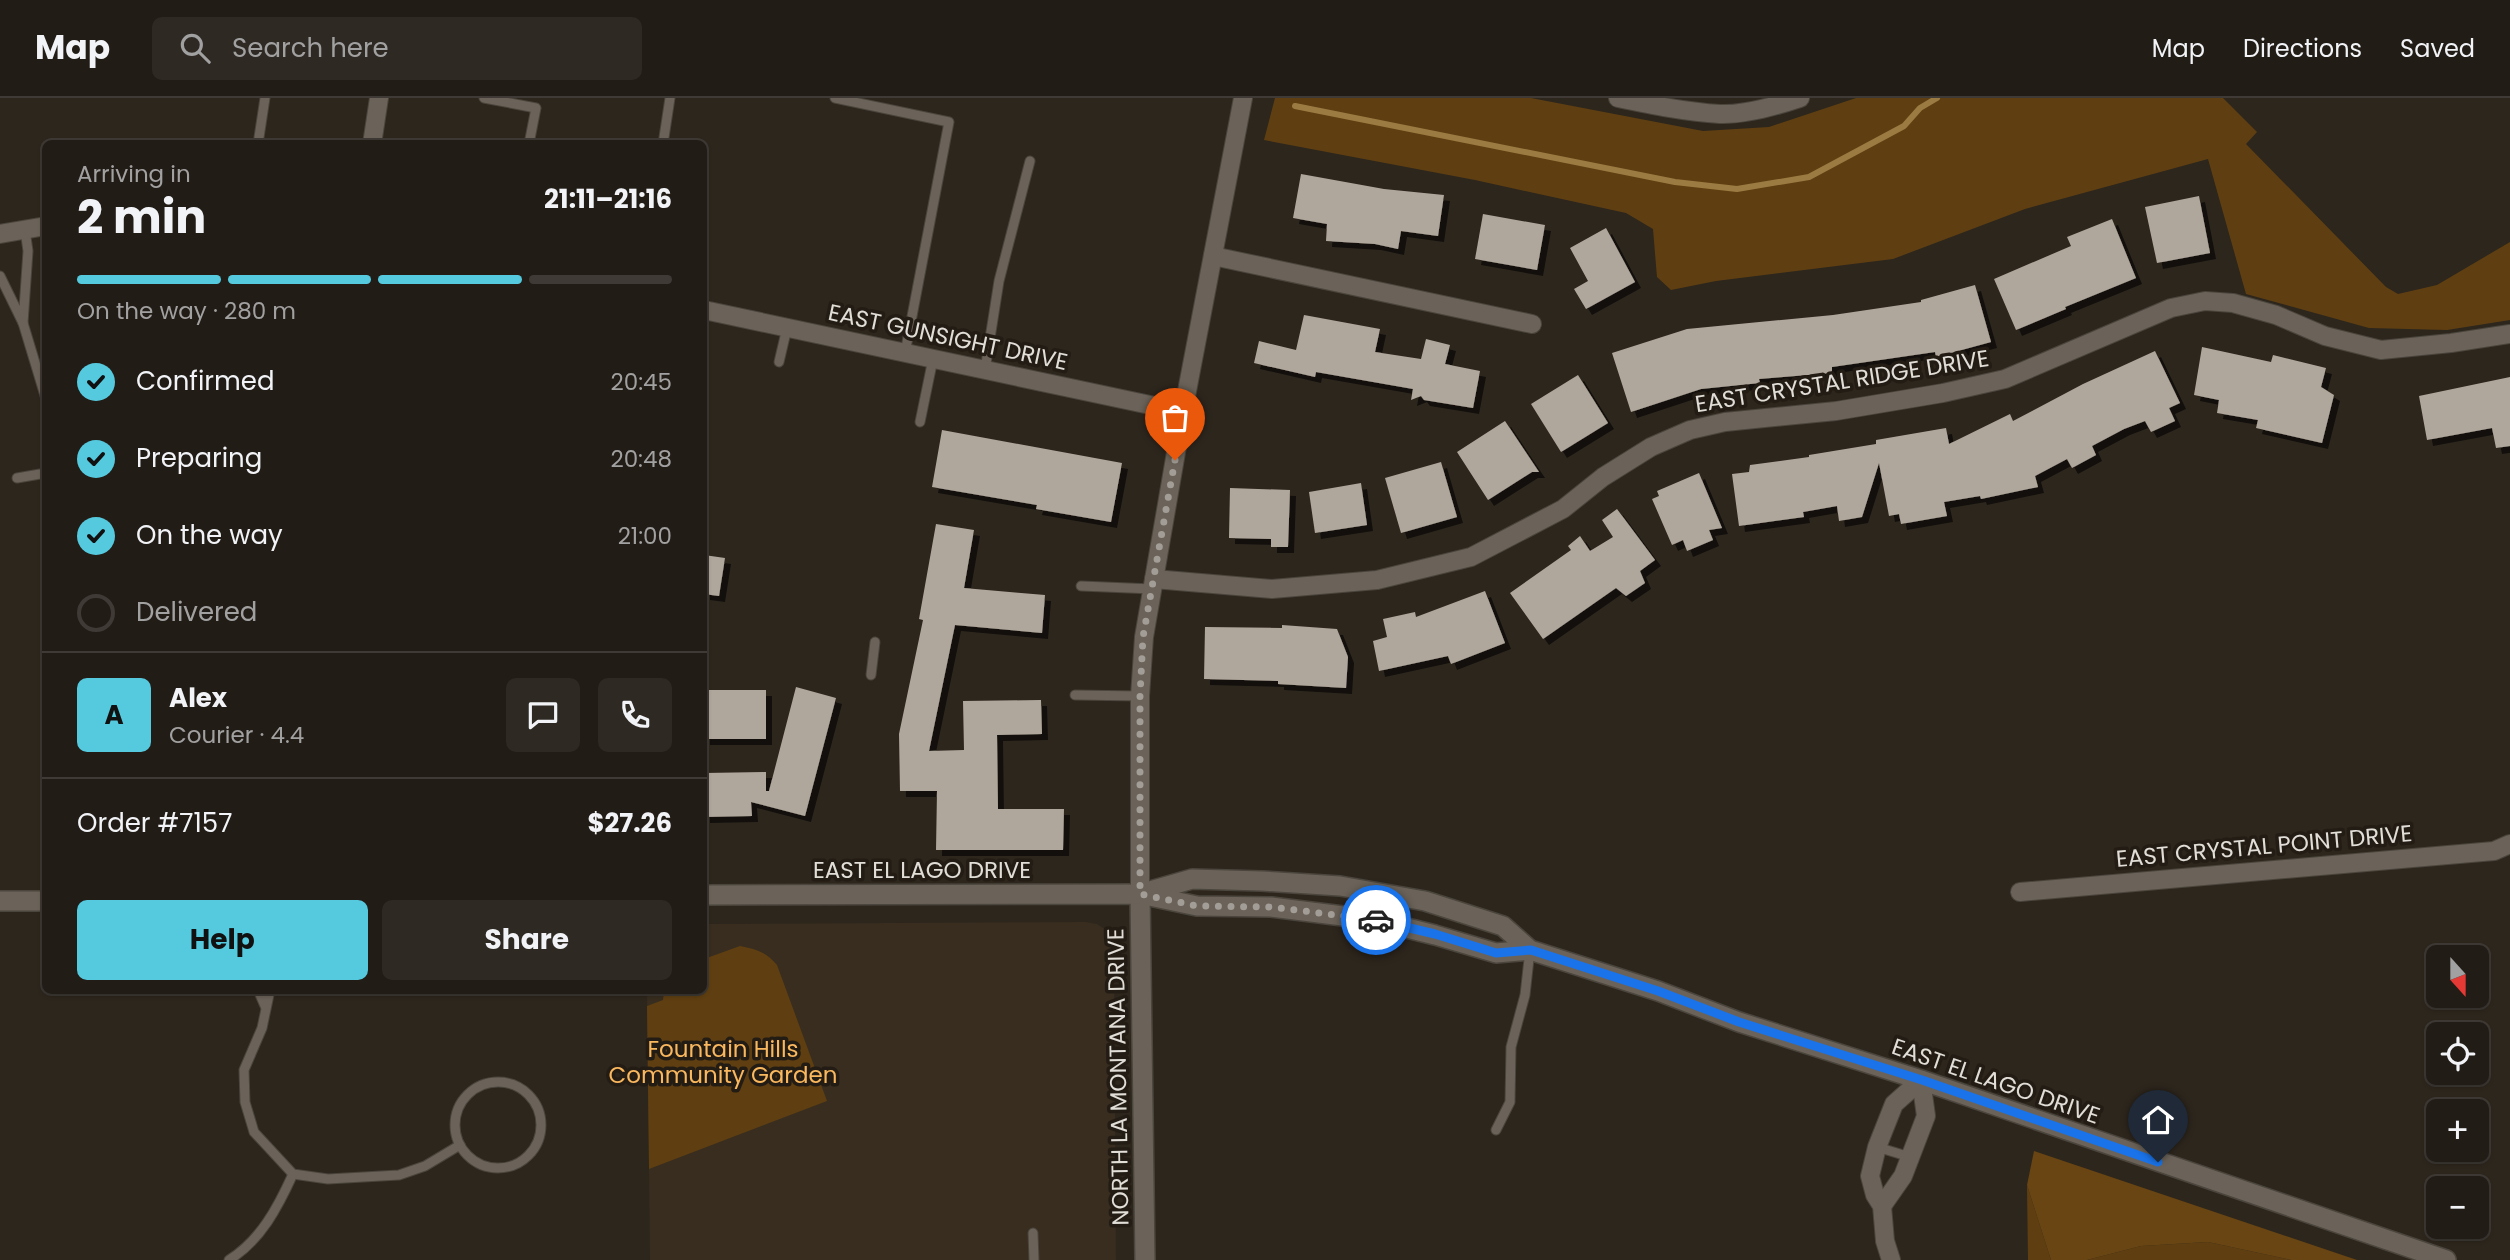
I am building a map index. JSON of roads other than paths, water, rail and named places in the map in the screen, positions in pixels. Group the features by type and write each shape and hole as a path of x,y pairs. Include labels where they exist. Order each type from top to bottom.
{"street":[{"path":"373,140 379,98"},
{"path":"1140,894 1140,696 1143,637 1243,98"},
{"path":"1618,98 1662,107 1723,114 1780,105 1800,98"},
{"path":"0,234 42,227"},
{"path":"1213,256 1532,324"},
{"name":"EAST CRYSTAL RIDGE DRIVE","path":"1153,584 1272,589 1377,580 1471,557 1563,509 1603,477 1651,447 1690,430 1726,422 1849,409 2005,379 2171,308 2205,301 2232,303 2276,315 2325,337 2381,350 2510,334"},
{"name":"EAST GUNSIGHT DRIVE","path":"707,311 1183,412"},
{"name":"EAST CRYSTAL POINT DRIVE","path":"2020,892 2494,851 2510,844"},
{"name":"EAST EL LAGO DRIVE","path":"1140,894 1192,880 1262,881 1340,886 1425,901 1472,914 1503,926 1531,950 1658,991 1739,1022 1922,1080 2446,1260"},
{"name":"EAST EL LAGO DRIVE","path":"707,895 1140,894 1197,906 1271,907 1375,920 1435,934 1496,953 1531,950"},
{"name":"NORTH LA MONTANA DRIVE","path":"1140,894 1145,1260"},
{"path":"0,901 42,901"},
{"path":"1891,1260 1885,1241 1882,1206 1875,1195 1870,1176 1877,1147 1894,1104 1922,1080"},
{"path":"1882,1206 1903,1176 1926,1116 1922,1080"}],"lane":[{"path":"259,140 265,98"},
{"path":"484,98 536,108 530,140"},
{"path":"664,140 670,98"},
{"path":"835,98 949,122 905,353"},
{"path":"985,370 999,281 1030,161"},
{"path":"23,323 28,251 25,230"},
{"path":"0,276 23,323 42,386"},
{"path":"779,362 787,328"},
{"path":"920,422 933,359"},
{"path":"17,478 42,475"},
{"path":"1081,586 1153,584"},
{"path":"871,675 875,642"},
{"path":"1075,695 1140,696"},
{"path":"1496,1130 1510,1102 1511,1047 1525,995 1531,950"},
{"path":"260,994 265,1006"},
{"path":"269,994 262,1028 244,1070 245,1102 254,1132 293,1174 328,1179 400,1175 425,1166 460,1145"},
{"path":"505,1082 530,1095 538,1106 541,1134 526,1158 514,1165 486,1167 474,1161 460,1145 455,1124 457,1110 465,1097 476,1088 505,1082"},
{"path":"1877,1147 1910,1157"},
{"path":"229,1260 257,1237 279,1205 293,1174"},
{"path":"1033,1233 1034,1260"}],"waterway":[{"path":"1295,106 1675,182 1737,189 1809,177 1904,126 1920,108 1937,98"}],"park label":[{"name":"Fountain Hills Community Garden","path":"723,1062"}]}
